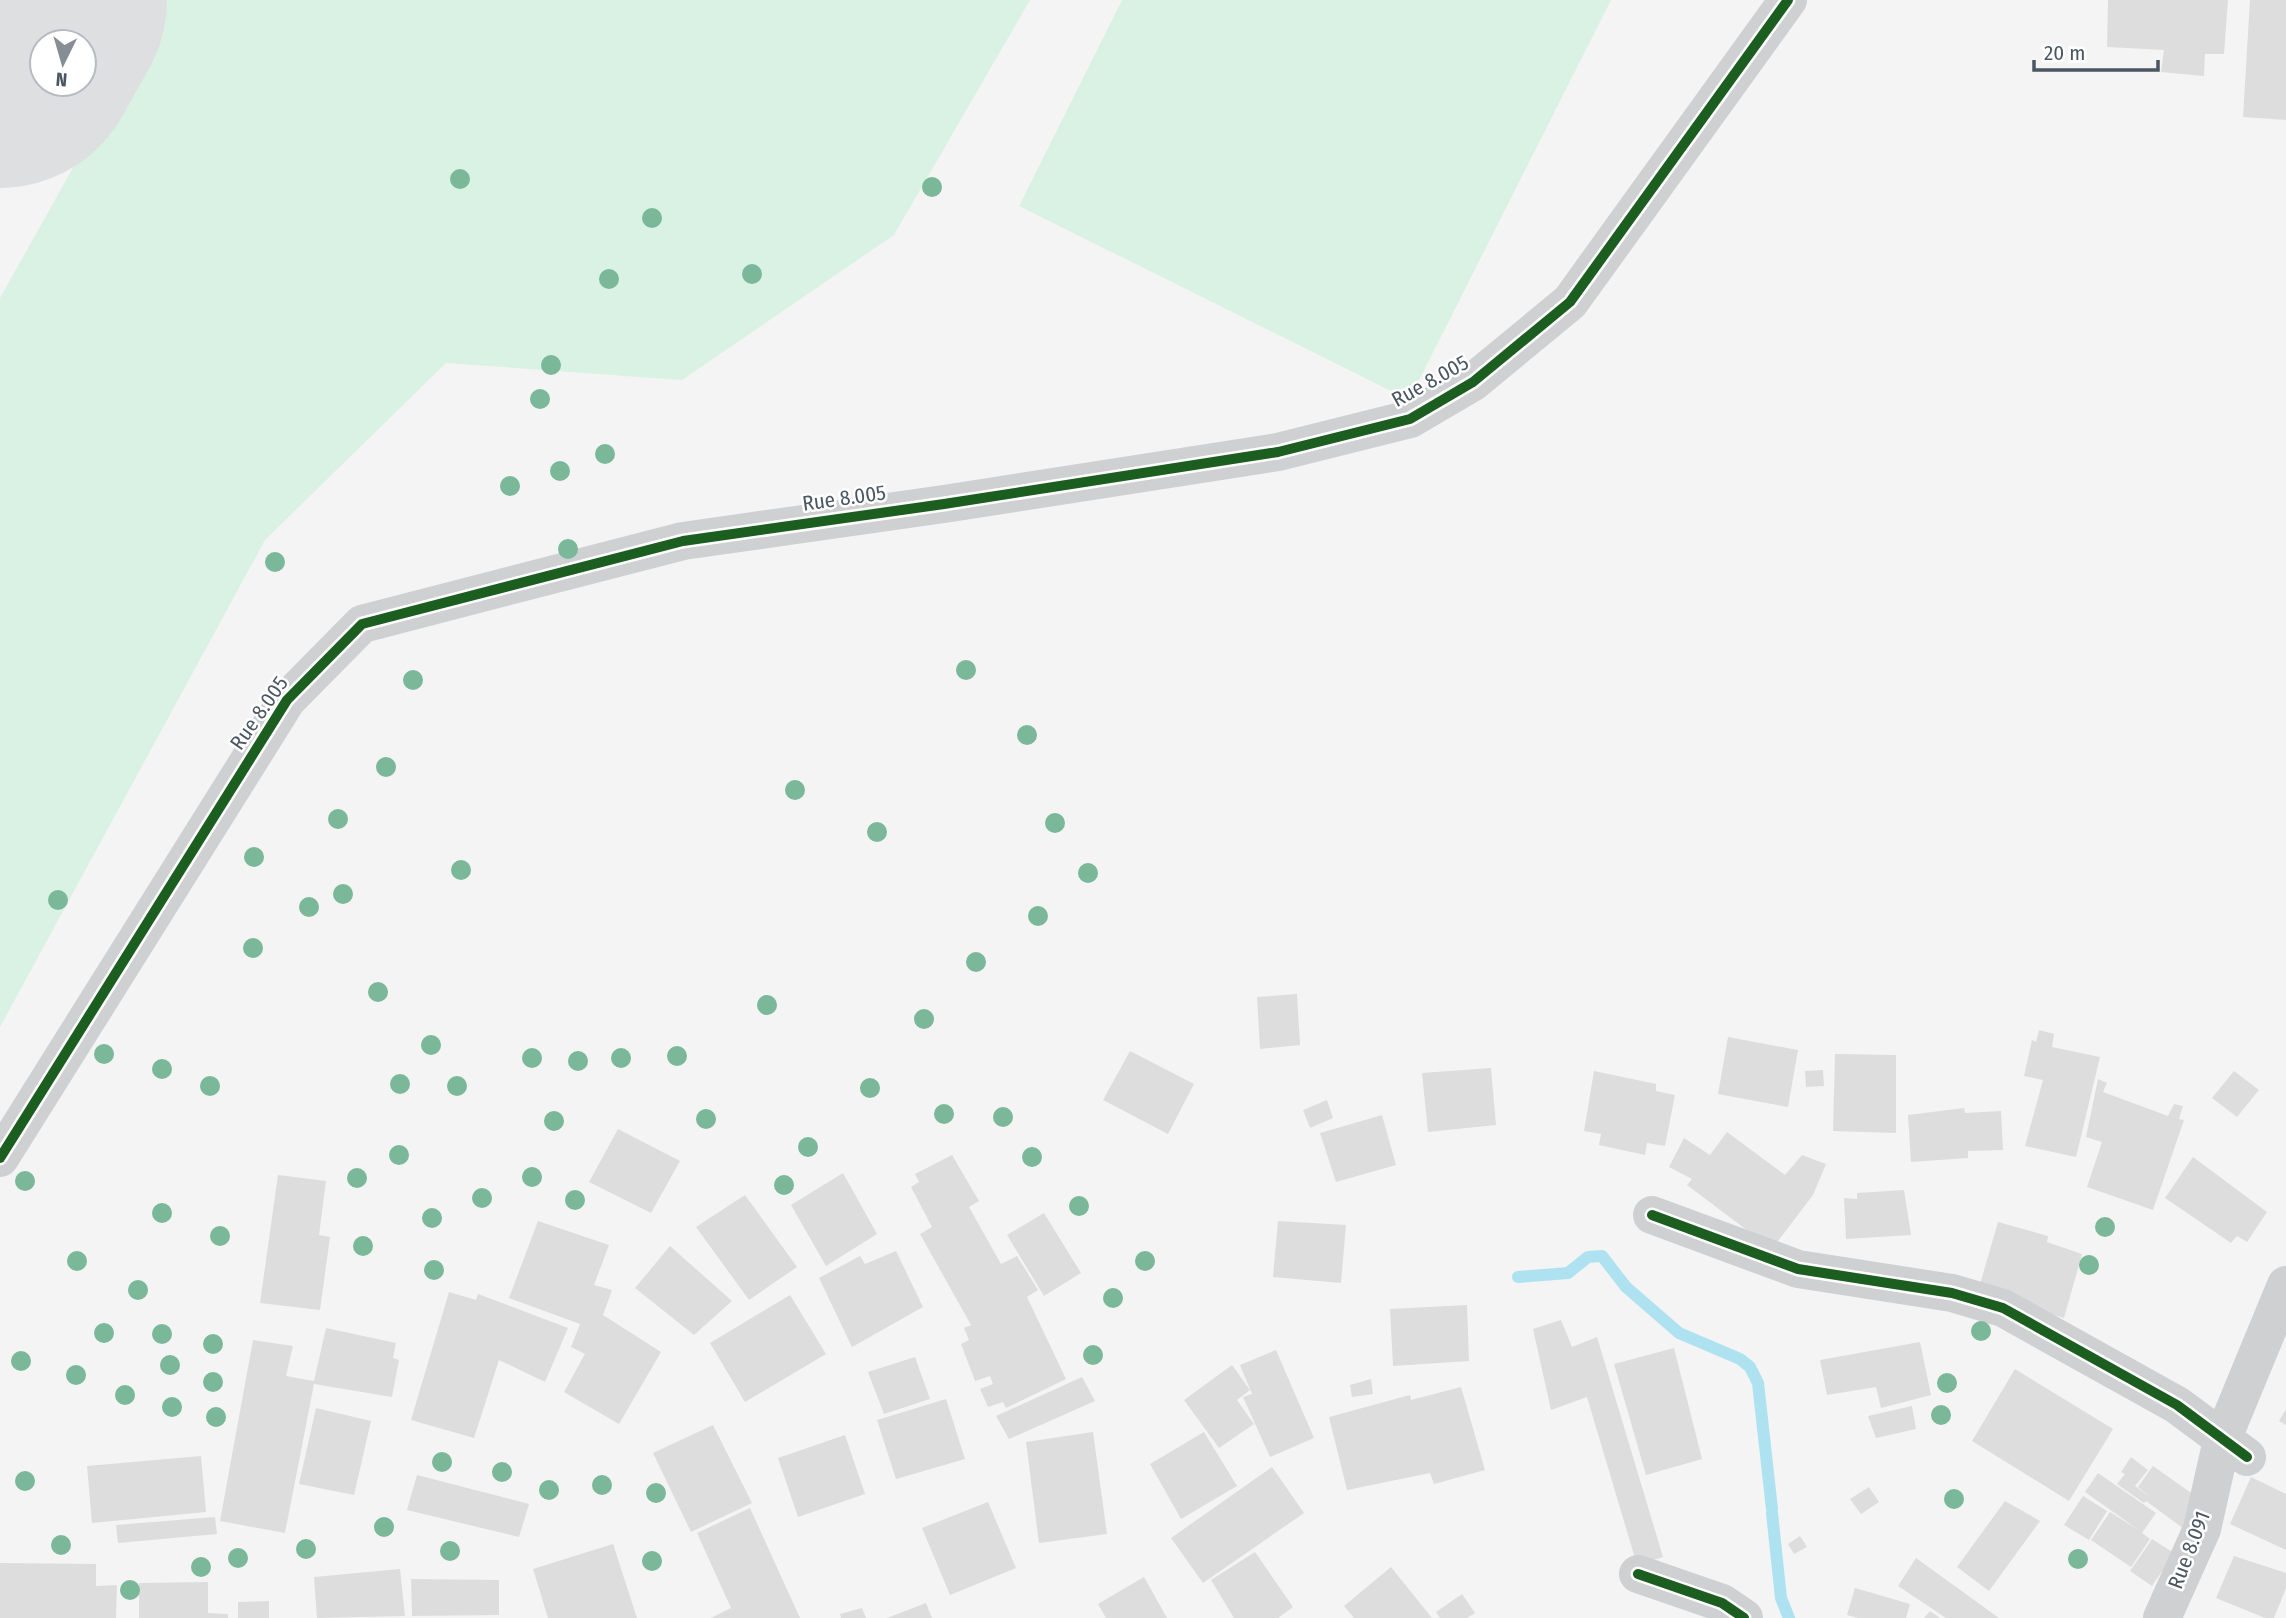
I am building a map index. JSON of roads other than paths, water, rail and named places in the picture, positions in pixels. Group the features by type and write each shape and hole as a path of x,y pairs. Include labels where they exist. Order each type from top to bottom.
{"street":[{"name":"Rue 8.005","path":"0,1158 287,700 362,624 683,541 1278,452 1410,419 1473,383 1570,302 1788,0"},
{"path":"1652,1215 1798,1269 1952,1293 2003,1308 2177,1405 2234,1449"},
{"name":"Rue 8.091","path":"2162,1618 2234,1449 2286,1285"},
{"path":"1638,1574 1722,1603 1744,1618"}],"waterway":[{"path":"1518,1277 1568,1273 1588,1257 1602,1256 1626,1287 1679,1333 1740,1359 1750,1367 1758,1383 1772,1509"},
{"path":"1772,1513 1781,1598 1789,1618"}]}
